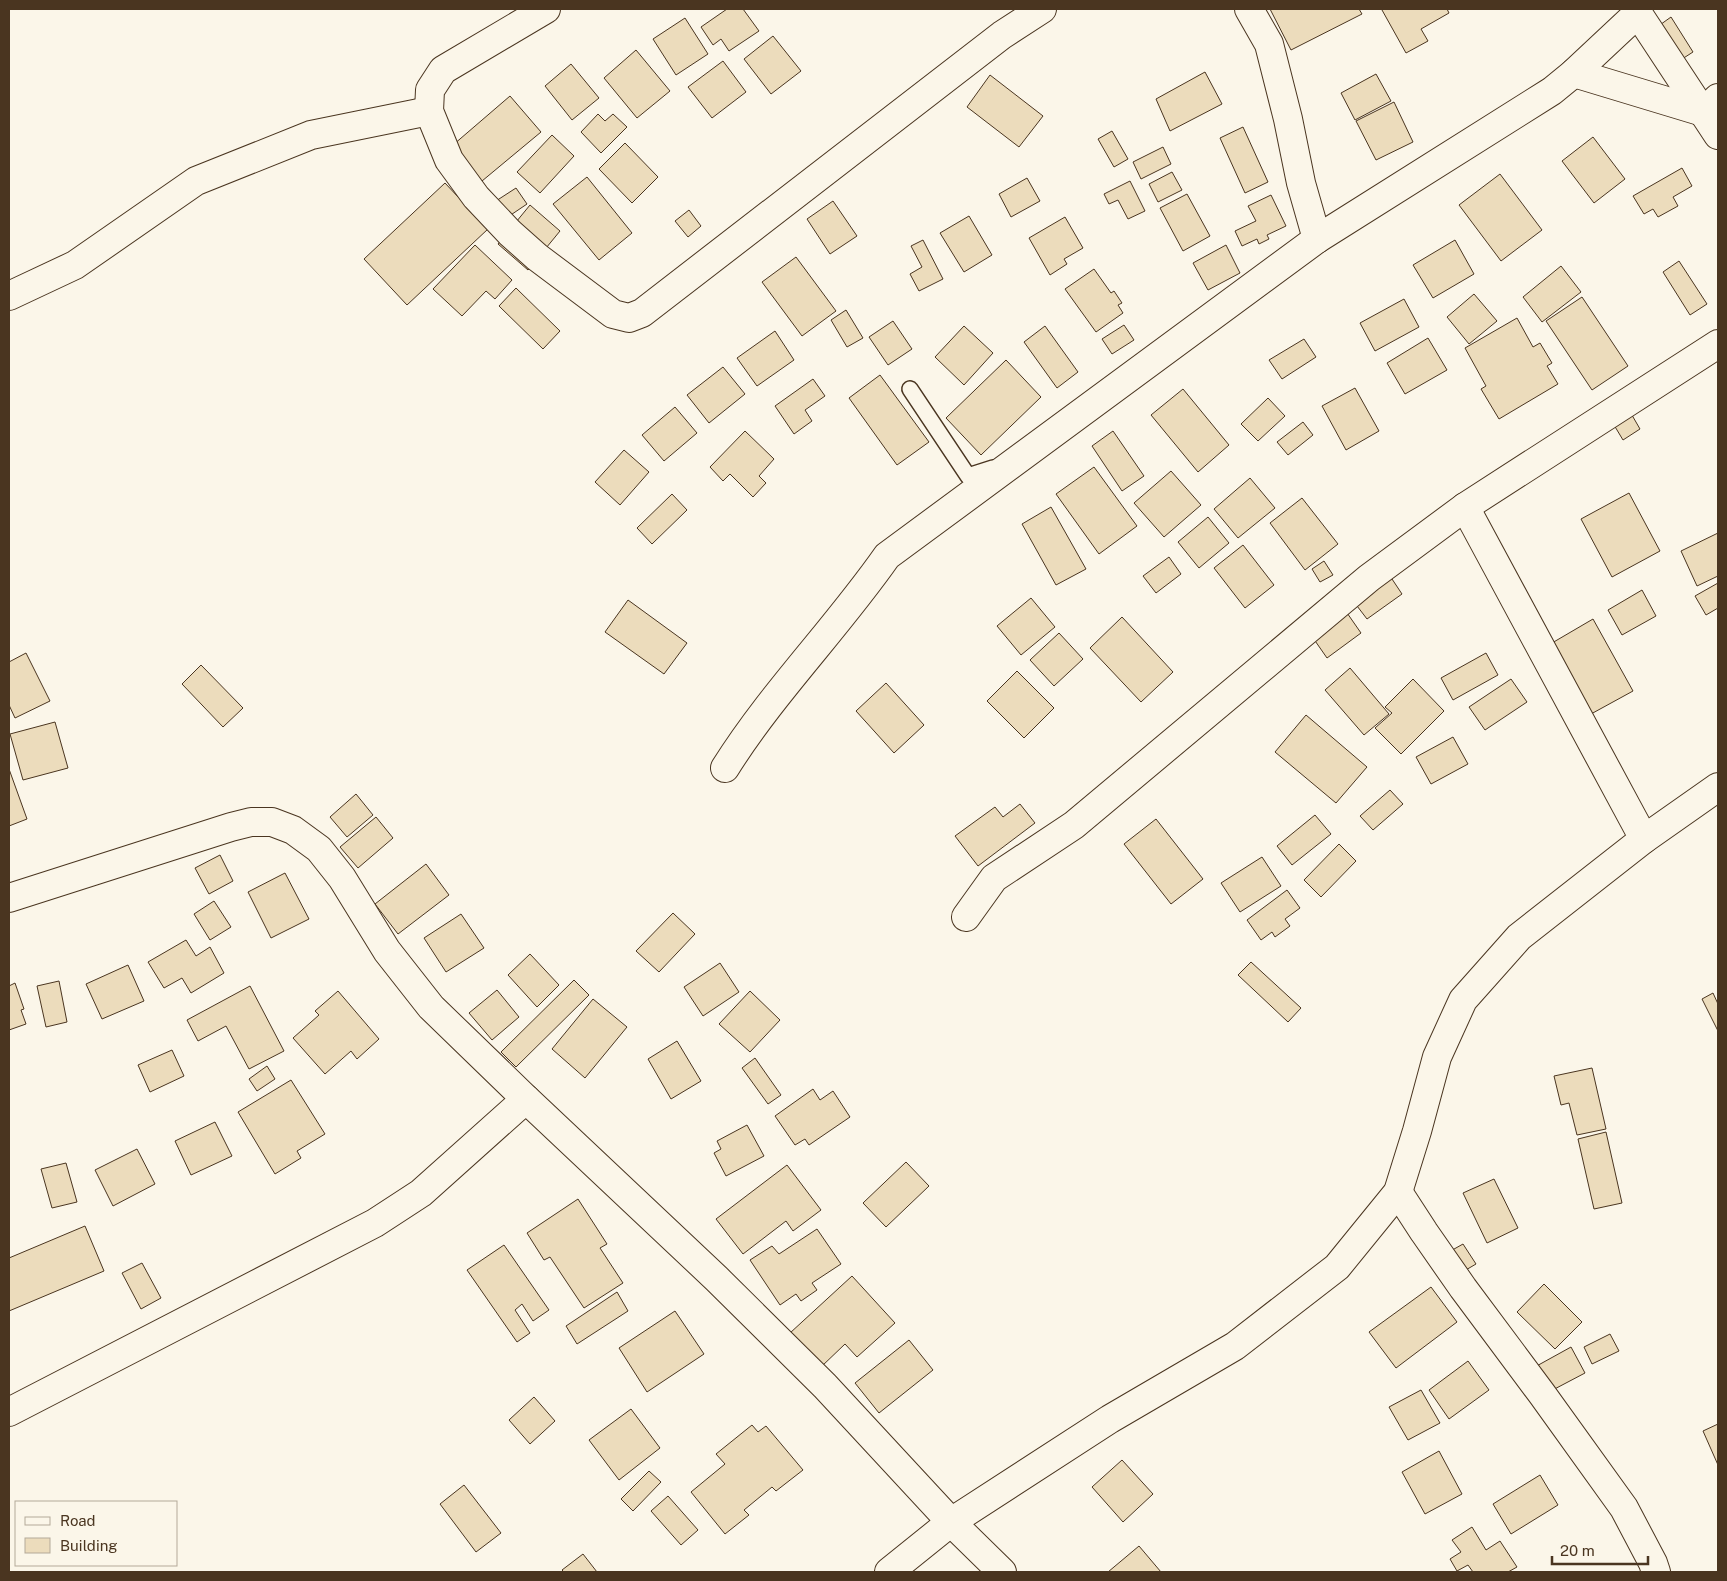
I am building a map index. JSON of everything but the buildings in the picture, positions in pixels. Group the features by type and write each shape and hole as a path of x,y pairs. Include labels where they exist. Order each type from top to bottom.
{"street":[{"path":"546,9 443,70 430,90 429,111 449,160 476,197 510,233 537,257 613,314 629,318 642,313 1002,35 1042,9"},
{"path":"1249,9 1269,44 1288,119 1301,183 1317,238"},
{"path":"724,768 744,738 809,654 861,593 887,556 1317,238 1552,91 1574,73 1636,11 1711,105 1718,135"},
{"path":"1574,73 1711,105"},
{"path":"9,296 75,265 196,181 311,135 429,111"},
{"path":"966,917 994,878 1074,825 1369,578 1465,507 1718,344"},
{"path":"1465,507 1644,839"},
{"path":"889,1572 950,1522 1110,1419 1235,1346 1337,1267 1398,1192 1418,1130 1436,1057 1463,1000 1518,937 1644,839 1718,787"},
{"path":"9,898 251,822 272,822 294,830 319,848 342,878 388,951 431,1007 526,1100 717,1279 825,1386 950,1522 1002,1572"},
{"path":"9,1412 375,1223 421,1193 526,1100"},
{"path":"1398,1192 1457,1280 1624,1508 1656,1572"}],"lane":[{"path":"910,388 968,476 1011,463"}]}
